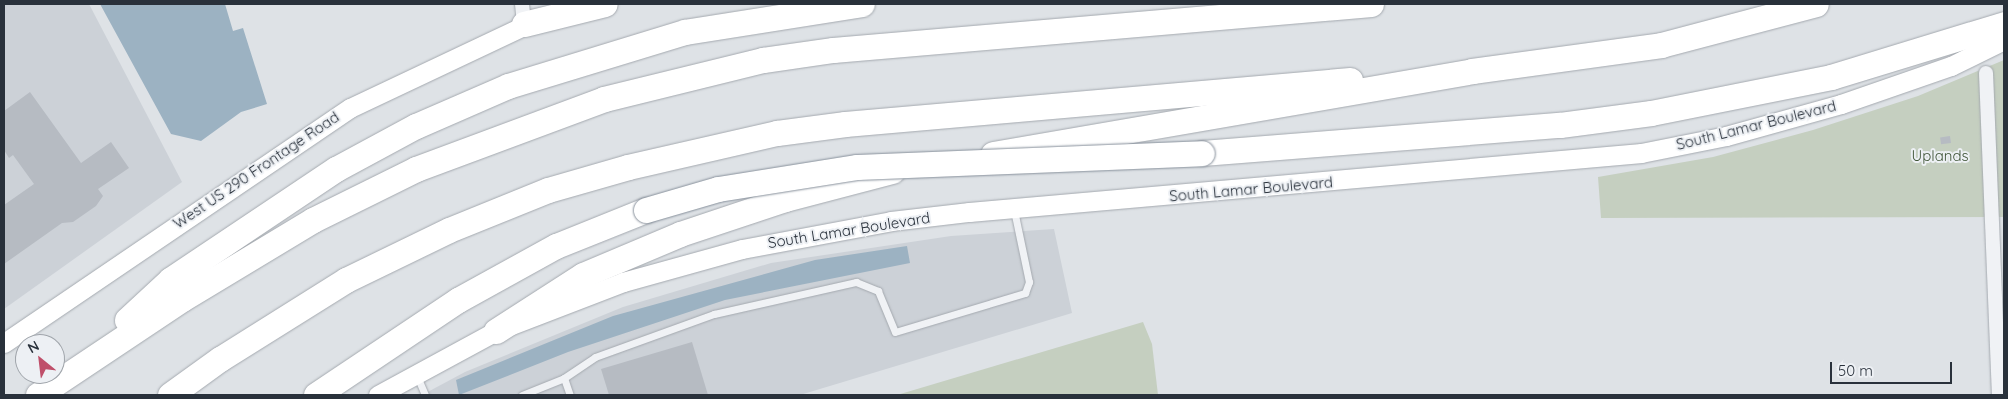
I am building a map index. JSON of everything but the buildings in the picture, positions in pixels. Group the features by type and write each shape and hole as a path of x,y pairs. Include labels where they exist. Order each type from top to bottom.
{"highway":[{"path":"523,14 605,4"},
{"path":"84,362 170,280 246,226 416,126 592,57 685,32 862,4"},
{"path":"38,395 84,362 313,220 416,169 604,99 763,60 833,50 1371,4"},
{"path":"496,331 583,275 680,234 785,199 890,172 1472,71 1661,45 1816,4"},
{"path":"316,395 458,300 556,246 646,210 718,189 857,167 1202,153 1560,125 1652,113 1831,77 2004,24"},
{"path":"170,395 220,358 346,280 449,230 548,190 628,167 777,133 845,124 1182,92 1472,71"}],"main road":[{"path":"523,14 580,4"},
{"name":"West US 290 Frontage Road","path":"4,343 350,108 523,14"},
{"name":"South Lamar Boulevard","path":"496,331 623,282 742,249 891,221 1014,208 1641,154 1726,136 1840,104 1951,66 2004,40"},
{"path":"378,395 496,331"}],"street":[{"path":"1986,73 1999,395"}],"lane":[{"path":"522,395 564,378 595,358 689,322 856,282 878,290 895,332 1025,293 1029,282 1014,208"},
{"path":"416,373 425,395"},
{"path":"564,378 570,395"}],"shaded area":[{"path":"4,4 89,4 182,182 4,309"},
{"path":"1054,229 1072,313 800,395 422,395 465,372 623,307 771,263 951,236"}],"green space":[{"name":"Uplands","path":"2004,60 2004,217 1601,218 1598,177 1713,157 1813,130 1918,96"},
{"path":"1143,322 1152,344 1158,395 897,395"}],"water":[{"path":"100,4 225,4 233,31 243,28 267,104 241,112 201,141 171,134"},
{"path":"907,246 910,263 725,300 568,352 459,395 456,380 613,316 815,260"}]}
